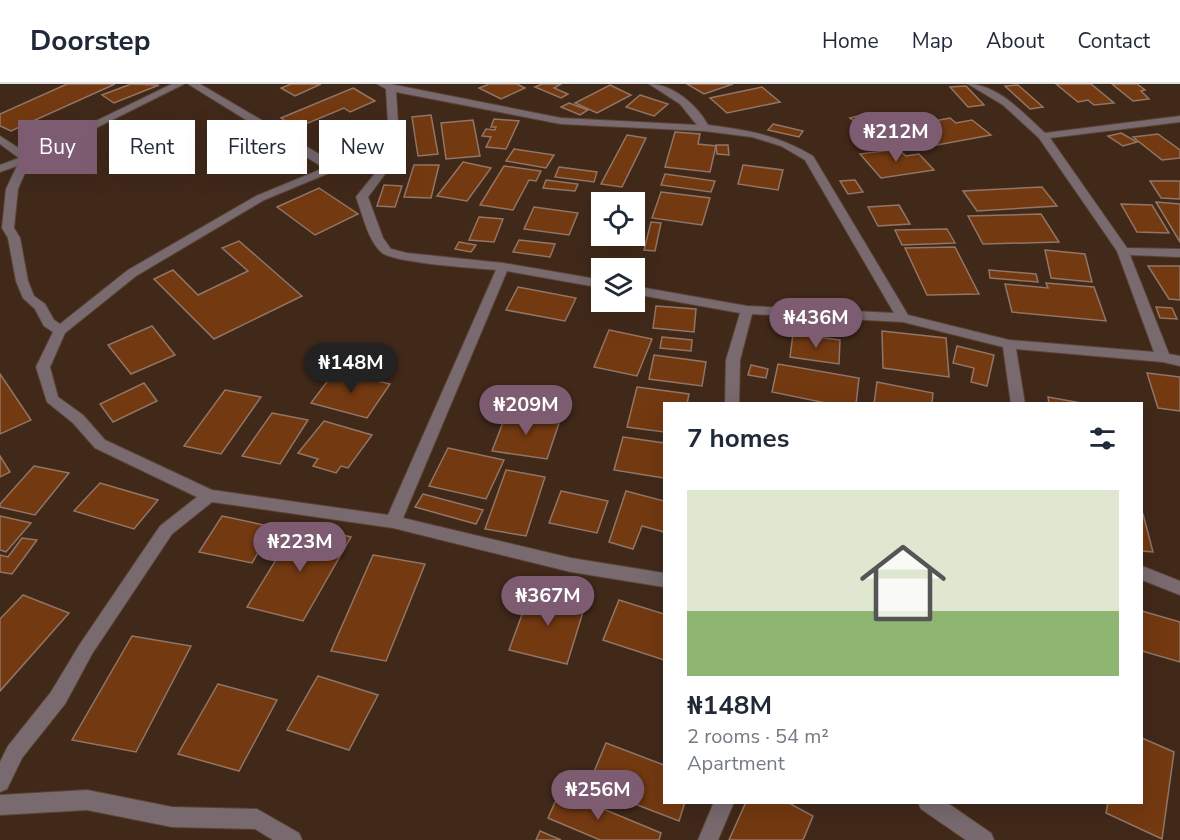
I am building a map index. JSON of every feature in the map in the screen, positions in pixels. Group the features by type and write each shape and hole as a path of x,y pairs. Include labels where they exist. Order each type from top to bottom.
{"street":[{"path":"97,124 179,84"},
{"path":"193,84 327,163 330,169 260,198 132,273 60,331 43,367 52,399 78,419 100,444 209,496 393,522 571,565 663,580"},
{"path":"654,84 691,107 705,128"},
{"path":"973,84 1006,103 1044,136 1123,251 1163,357"},
{"path":"591,282 503,267 408,257 387,252 377,239 362,197 386,166 393,123 386,86 561,121 705,128 753,134 785,144 809,158 903,318"},
{"path":"1044,136 1180,118"},
{"path":"0,139 18,152"},
{"path":"0,169 18,161"},
{"path":"19,174 12,189 9,228 14,238 21,281 29,298 40,307 49,323 60,331"},
{"path":"1123,251 1180,253"},
{"path":"393,522 503,267"},
{"path":"645,292 747,310 903,318 1009,344 1163,357 1180,361"},
{"path":"732,402 733,360 747,310"},
{"path":"1009,344 1018,402"},
{"path":"0,782 15,752 58,698 86,649 166,530 209,496"},
{"path":"1143,573 1180,588"},
{"path":"0,805 87,800 172,817 257,819 292,840"},
{"path":"708,840 723,804"},
{"path":"931,804 984,840"}],"building":[{"path":"67,84 115,84 35,120 18,120 18,128 11,131 0,126 0,114"},
{"path":"131,84 159,85 114,103 102,95"},
{"path":"291,84 321,84 295,96 281,88"},
{"path":"489,84 517,84 525,88 501,99 479,88"},
{"path":"542,84 561,84 554,88 568,94 561,98 535,87"},
{"path":"687,84 733,84 704,94"},
{"path":"1056,84 1091,84 1114,103 1094,105 1088,100 1078,102"},
{"path":"1112,84 1137,84 1145,90 1141,91 1149,99 1133,101"},
{"path":"610,85 631,95 597,113 575,103"},
{"path":"1018,85 1043,107 1030,109 1005,86"},
{"path":"966,86 984,105 968,107 950,87"},
{"path":"762,87 780,102 727,113 710,98"},
{"path":"353,88 375,101 350,112 344,108 307,123 307,120 281,118"},
{"path":"640,95 668,104 654,116 626,107"},
{"path":"569,103 588,110 580,115 561,107"},
{"path":"865,114 899,139 884,144 850,118"},
{"path":"431,115 438,154 418,156 412,117"},
{"path":"950,118 956,123 972,120 991,135 937,145 919,130 935,127 929,122"},
{"path":"494,119 519,121 506,149 486,147 491,137 482,136 486,129 495,130 496,127 491,127"},
{"path":"473,120 480,156 446,159 441,123"},
{"path":"773,124 803,131 799,137 768,130"},
{"path":"675,132 700,134 698,144 716,146 710,172 665,167"},
{"path":"1121,133 1137,142 1123,146 1108,136"},
{"path":"1158,134 1180,150 1180,158 1162,160 1133,137"},
{"path":"627,135 646,138 622,187 601,184"},
{"path":"716,145 728,145 729,155 717,154"},
{"path":"514,149 554,155 546,168 506,161"},
{"path":"898,149 906,156 919,154 934,170 881,178 860,154"},
{"path":"463,162 491,168 467,201 437,196"},
{"path":"414,165 439,165 431,198 404,197"},
{"path":"743,165 783,170 778,190 738,184"},
{"path":"504,166 541,171 536,181 529,180 513,210 480,205"},
{"path":"559,167 597,172 594,182 555,177"},
{"path":"665,174 715,181 711,192 661,185"},
{"path":"546,180 578,184 575,191 543,188"},
{"path":"855,180 863,192 848,194 840,181"},
{"path":"1150,181 1180,181 1180,199 1161,198"},
{"path":"384,185 402,186 395,207 377,206"},
{"path":"1042,187 1057,206 977,211 963,191"},
{"path":"319,188 358,214 315,235 277,207"},
{"path":"661,192 710,198 702,225 652,218"},
{"path":"1156,202 1180,204 1180,242"},
{"path":"1121,204 1152,205 1169,233 1137,232"},
{"path":"899,205 910,224 878,226 868,207"},
{"path":"534,207 578,213 569,235 524,229"},
{"path":"1041,214 1059,242 983,244 968,216"},
{"path":"479,217 503,219 494,242 469,240"},
{"path":"651,222 661,223 655,251 644,250"},
{"path":"947,229 955,243 902,245 895,230"},
{"path":"519,240 555,244 550,257 513,252"},
{"path":"239,241 302,296 214,339 154,279 173,270 198,295 248,271 222,248"},
{"path":"459,242 476,245 471,252 455,249"},
{"path":"955,247 979,294 927,295 905,248"},
{"path":"1045,250 1085,254 1092,282 1051,278"},
{"path":"1148,266 1180,266 1180,300 1169,299"},
{"path":"989,270 1036,274 1038,282 990,278"},
{"path":"1046,283 1094,287 1106,321 1012,312 1005,284 1048,288"},
{"path":"518,287 576,298 565,321 506,310"},
{"path":"656,306 696,309 694,332 653,328"},
{"path":"1156,307 1172,308 1177,319 1160,318"},
{"path":"152,326 175,355 131,374 108,345"},
{"path":"609,330 652,339 637,376 594,367"},
{"path":"882,331 946,338 949,377 883,368"},
{"path":"793,334 840,340 839,364 790,357"},
{"path":"662,337 692,340 691,351 660,348"},
{"path":"957,346 994,355 987,386 971,382 974,368 953,363"},
{"path":"654,355 706,362 702,386 649,379"},
{"path":"778,364 859,378 856,402 821,402 772,392"},
{"path":"751,365 768,369 766,378 748,375"},
{"path":"335,371 390,384 367,418 311,403"},
{"path":"1147,373 1180,377 1180,411 1158,408"},
{"path":"0,374 31,420 0,434"},
{"path":"877,382 933,393 932,402 874,402"},
{"path":"144,383 157,401 113,422 100,404"},
{"path":"637,387 689,394 687,402 663,402 663,432 627,427"},
{"path":"225,390 261,397 221,454 184,446"},
{"path":"1048,397 1076,402 1049,402"},
{"path":"507,412 560,420 547,459 492,451"},
{"path":"272,413 308,420 280,464 242,456"},
{"path":"324,421 372,435 348,468 341,466 336,473 313,466 318,459 298,453"},
{"path":"623,437 663,443 663,478 614,470"},
{"path":"448,448 504,460 486,499 429,486"},
{"path":"0,456 10,472 0,477"},
{"path":"34,466 69,473 35,515 0,507 0,504"},
{"path":"506,470 545,477 526,536 485,529"},
{"path":"100,483 158,500 134,529 74,511"},
{"path":"561,491 608,501 597,533 549,523"},
{"path":"626,491 663,501 663,532 642,526 633,549 609,542"},
{"path":"423,494 483,510 476,524 415,507"},
{"path":"1143,514 1153,552 1143,551"},
{"path":"0,516 31,523 6,552 0,550"},
{"path":"222,516 273,527 252,563 199,552"},
{"path":"298,524 351,537 303,621 247,607"},
{"path":"22,538 37,540 12,574 0,572 0,555 8,557"},
{"path":"373,555 425,564 386,661 331,651"},
{"path":"531,590 586,602 567,664 509,650"},
{"path":"23,595 69,613 0,691 0,619"},
{"path":"619,600 663,614 663,660 603,640"},
{"path":"1143,611 1180,622 1180,662 1143,651"},
{"path":"132,636 191,646 136,752 72,740"},
{"path":"318,676 378,695 349,750 287,730"},
{"path":"218,684 277,700 239,771 178,754"},
{"path":"1143,738 1174,752 1162,839 1106,813 1108,804 1143,804"},
{"path":"606,743 663,765 663,804 684,804 679,821 588,786"},
{"path":"560,791 661,833 659,840 600,840 548,818"},
{"path":"745,804 791,804 813,816 803,840 729,840"},
{"path":"540,831 561,840 536,840"}]}
